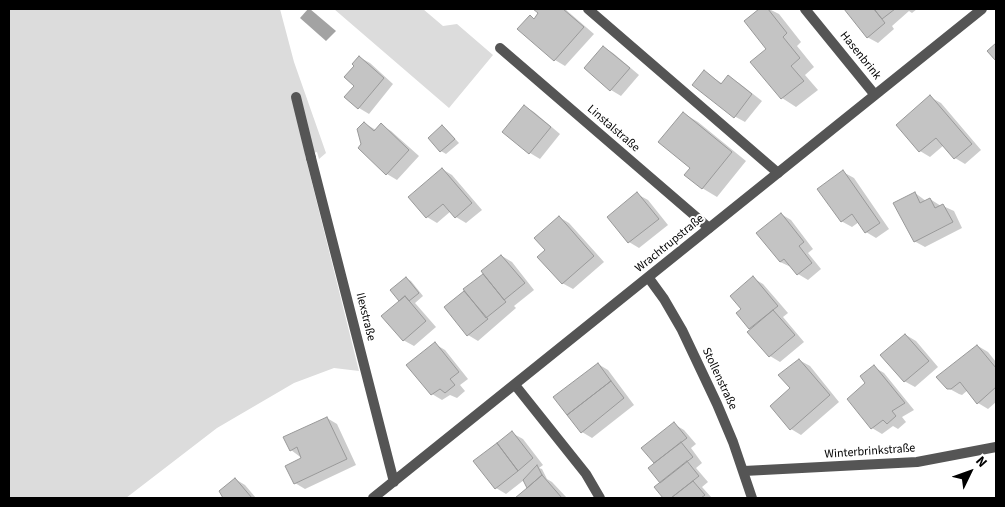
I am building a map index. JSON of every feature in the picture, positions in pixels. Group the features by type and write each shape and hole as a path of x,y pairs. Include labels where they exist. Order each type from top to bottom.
{"street":[{"path":"588,9 778,173"},
{"name":"Hasenbrink","path":"806,9 875,95"},
{"name":"Wrachtrupstraße","path":"373,498 982,9"},
{"name":"Linstalstraße","path":"500,48 709,228"},
{"name":"Ilexstraße","path":"296,97 394,482"},
{"name":"Stollenstraße","path":"648,277 664,299 682,330 734,442 752,498"},
{"path":"515,385 586,474 600,498"},
{"name":"Winterbrinkstraße","path":"744,471 917,462 996,447"}],"shaded area":[{"path":"9,9 280,9 294,62 326,153 319,159 317,152 305,155 359,371 334,368 294,383 217,428 126,498 9,498"},
{"path":"308,9 336,31 326,41 300,18"},
{"path":"334,9 423,9 443,26 457,24 493,55 449,108"}],"building":[{"path":"533,9 563,9 584,27 554,61 517,29 530,15 534,19 538,13"},
{"path":"759,9 768,9 787,33 783,37 800,58 791,66 804,81 781,99 750,62 766,49 744,21"},
{"path":"844,9 874,9 885,23 867,38"},
{"path":"874,9 895,9 882,19"},
{"path":"996,43 996,61 987,51"},
{"path":"603,46 630,68 610,91 584,68"},
{"path":"359,56 384,78 358,109 344,97 354,86 344,77 354,66 352,64"},
{"path":"704,70 721,84 728,75 752,94 734,118 692,85"},
{"path":"930,95 972,144 954,159 936,138 919,152 896,125"},
{"path":"524,105 551,127 529,154 502,132"},
{"path":"683,112 732,152 702,189 684,175 690,168 658,142"},
{"path":"364,122 374,131 381,123 409,150 386,175 358,148 361,144 357,129"},
{"path":"442,125 455,139 440,152 428,138"},
{"path":"442,168 472,203 455,218 443,204 426,218 408,197"},
{"path":"843,170 880,223 865,233 852,214 841,222 817,189"},
{"path":"637,192 659,219 628,243 607,217"},
{"path":"915,192 920,203 930,198 935,208 943,204 953,222 914,242 893,203"},
{"path":"781,213 804,242 799,246 812,263 797,275 784,259 780,262 756,233"},
{"path":"559,216 594,256 562,284 537,257 545,250 534,238"},
{"path":"501,255 525,283 504,300 481,271"},
{"path":"483,274 506,302 486,318 463,289"},
{"path":"753,276 778,306 749,329 736,313 741,309 730,296"},
{"path":"406,277 419,293 409,301 405,296 399,301 390,290"},
{"path":"464,291 488,319 467,336 444,307"},
{"path":"405,296 426,321 403,341 381,316"},
{"path":"773,310 795,335 769,357 747,332"},
{"path":"905,334 929,361 904,382 880,355"},
{"path":"435,342 459,372 450,379 455,385 445,393 440,389 431,395 406,365"},
{"path":"977,345 996,368 996,387 977,404 960,382 951,389 947,389 936,377"},
{"path":"799,359 830,395 790,430 770,406 790,388 778,375"},
{"path":"598,363 611,381 567,415 553,397"},
{"path":"874,365 905,403 892,411 896,416 887,424 883,420 871,429 847,399 865,383 860,376"},
{"path":"611,381 624,398 581,433 567,415"},
{"path":"327,417 347,459 294,484 285,466 301,458 297,447 290,451 283,437"},
{"path":"674,422 687,438 654,463 641,448"},
{"path":"512,431 533,458 518,471 497,443"},
{"path":"681,442 693,457 660,483 648,468"},
{"path":"497,443 518,471 495,489 473,461"},
{"path":"687,461 699,476 671,498 663,498 654,487"},
{"path":"537,465 542,475 527,488 523,480"},
{"path":"542,475 562,498 515,498 527,488"},
{"path":"235,478 252,498 223,498 219,491"},
{"path":"693,481 705,495 701,498 671,498"}]}
